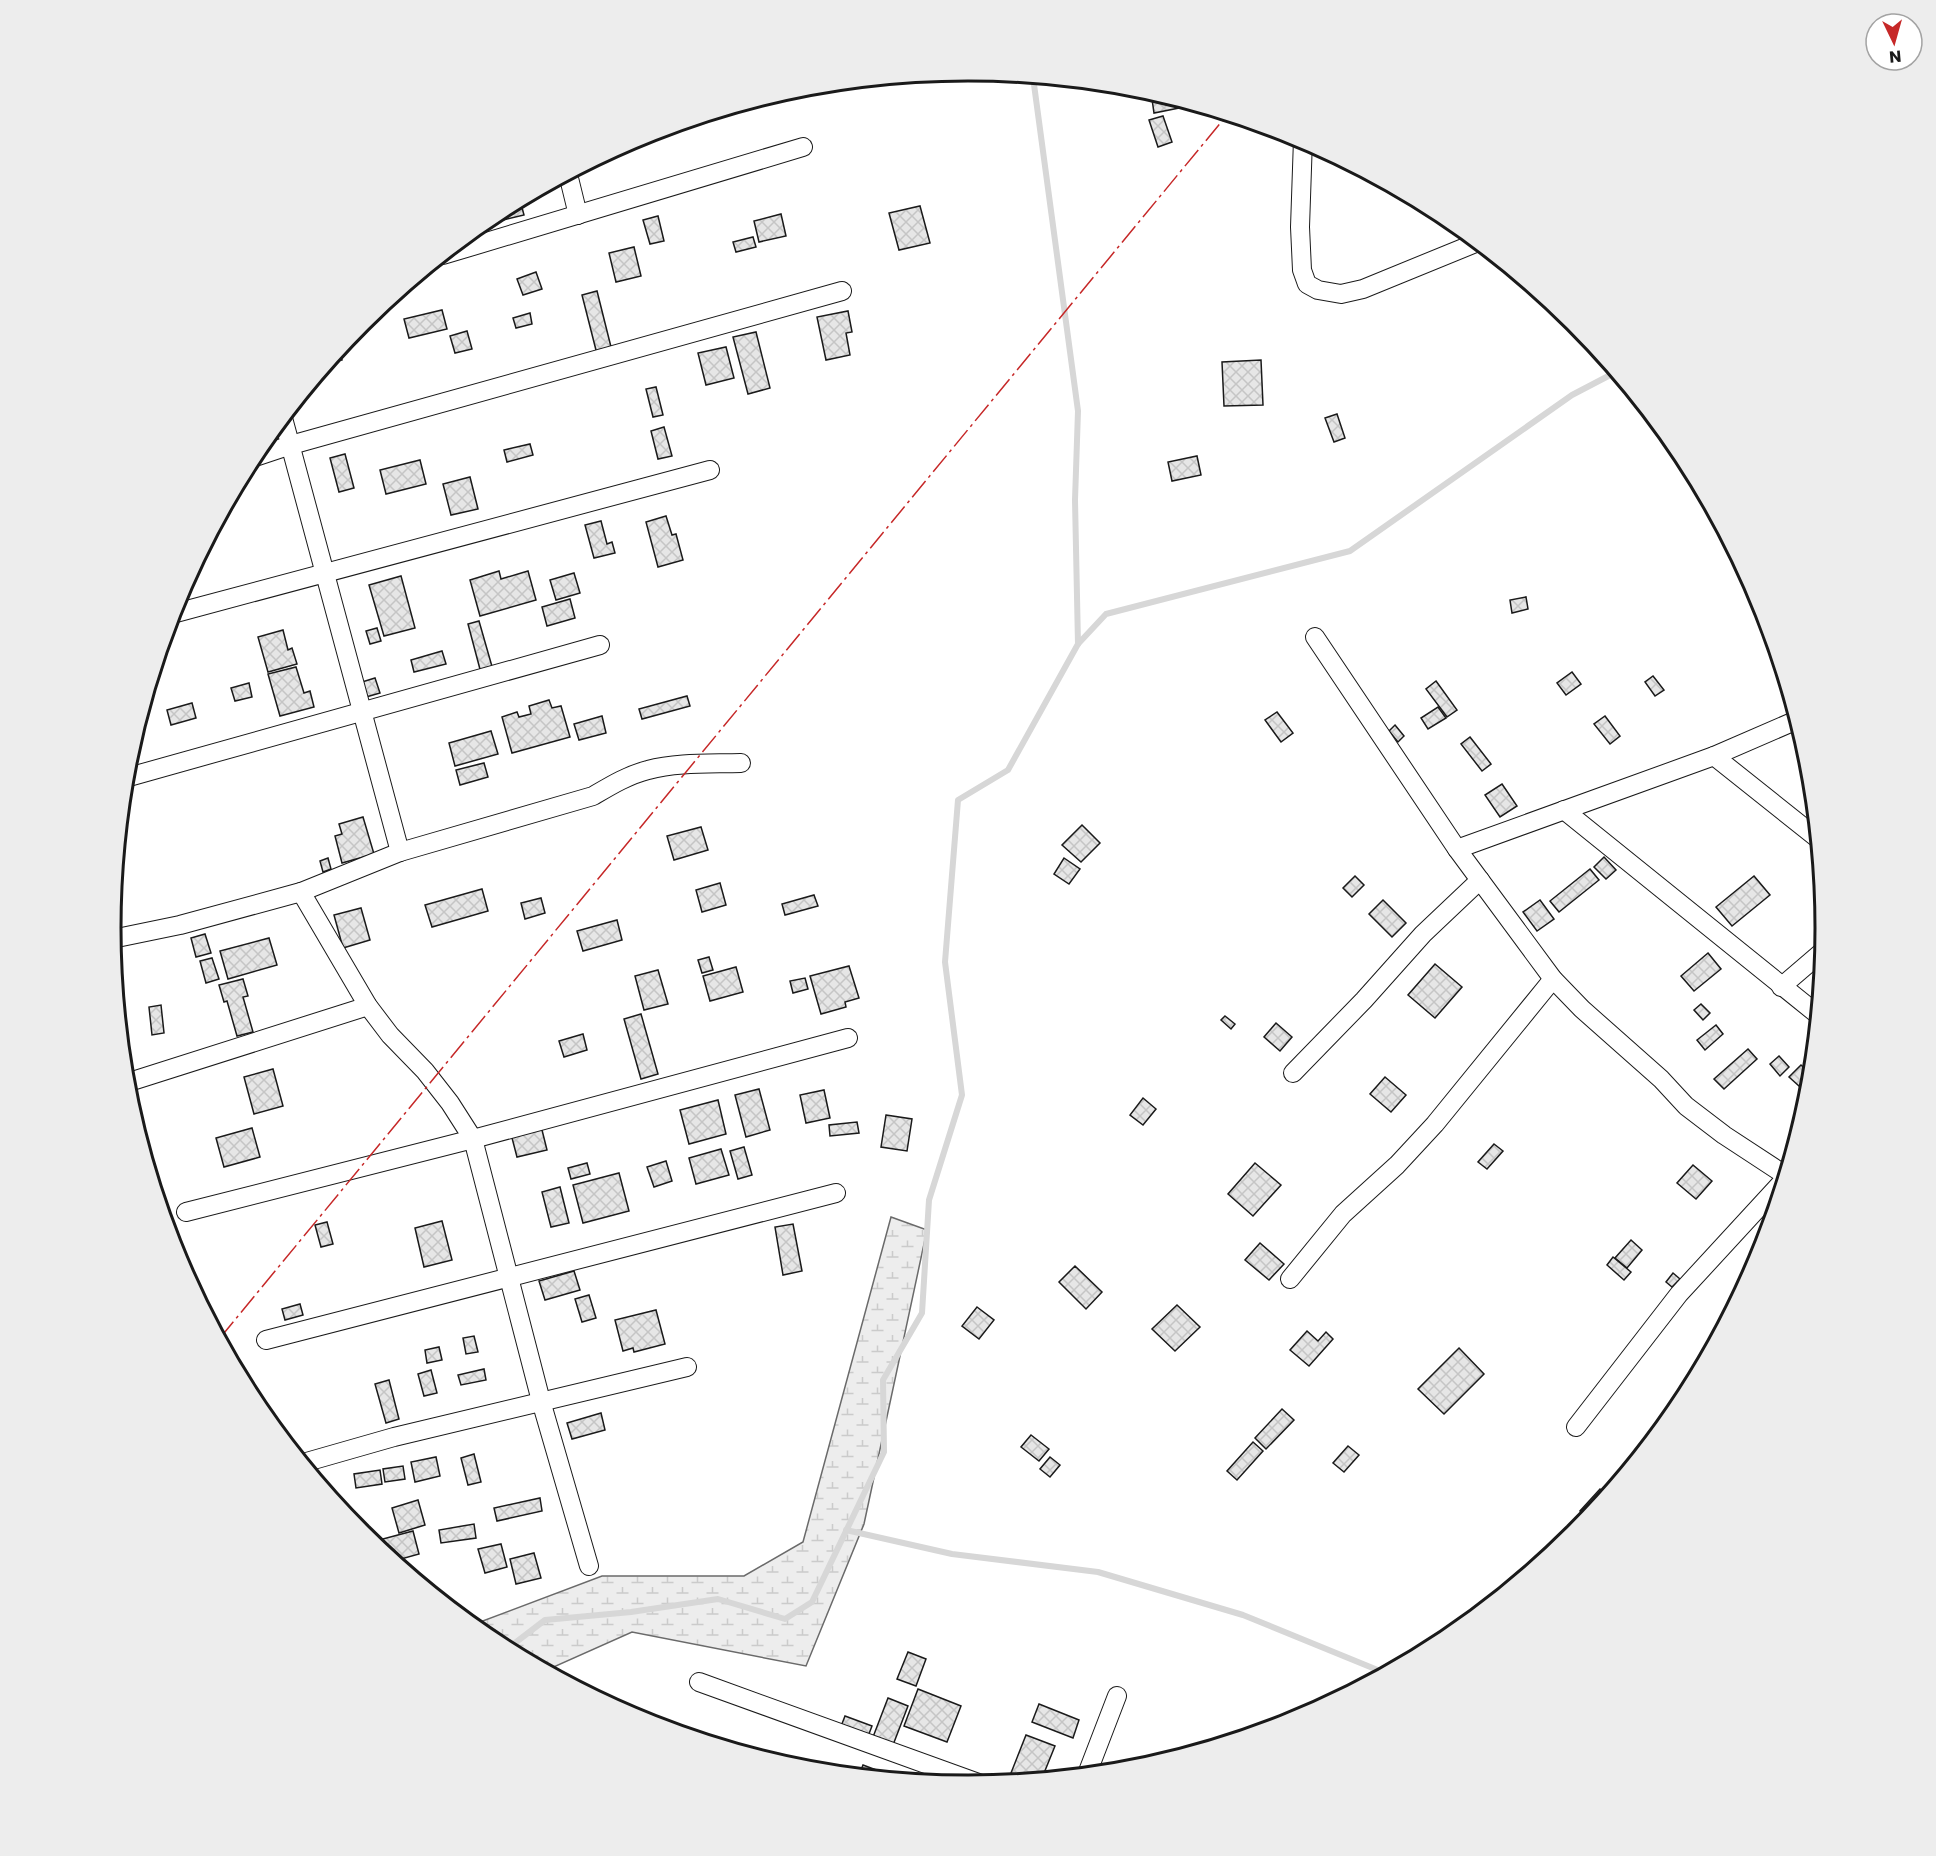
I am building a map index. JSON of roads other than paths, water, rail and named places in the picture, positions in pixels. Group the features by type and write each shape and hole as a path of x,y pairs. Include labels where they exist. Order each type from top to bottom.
{"street":[{"path":"461,250 803,147"},
{"path":"1303,150 1300,227 1302,270 1307,284 1318,290 1341,294 1364,289 1469,246"},
{"path":"570,181 578,215"},
{"path":"267,453 842,291"},
{"path":"286,427 400,852"},
{"path":"182,611 710,470"},
{"path":"1315,638 1457,849 1553,979 1582,1009 1661,1079 1686,1106 1724,1135 1779,1171"},
{"path":"135,775 600,645"},
{"path":"1457,849 1714,756 1789,723"},
{"path":"1714,756 1809,832"},
{"path":"121,937 180,925 301,892 400,852 593,796 620,780 648,770 677,766 741,763"},
{"path":"1564,810 1811,1009"},
{"path":"1293,1073 1423,934 1480,880"},
{"path":"301,892 368,1006 390,1035 425,1071 450,1103 473,1139 541,1401 589,1566"},
{"path":"1781,987 1814,959"},
{"path":"1290,1280 1343,1214 1397,1165 1435,1124 1553,979"},
{"path":"135,1080 368,1006"},
{"path":"186,1212 473,1139 848,1038"},
{"path":"266,1341 836,1193"},
{"path":"1576,1427 1679,1294 1772,1193"},
{"path":"310,1461 394,1437 687,1367"},
{"path":"699,1682 955,1775"},
{"path":"1090,1766 1117,1696"}],"waterway":[{"path":"1034,84 1078,411 1075,500 1078,644"},
{"path":"515,1643 545,1620 631,1612 718,1599 785,1619 812,1602 884,1452 883,1380 922,1313 929,1200 962,1095 945,962 958,800 1008,770 1078,644 1106,614 1350,551 1572,395 1609,375"},
{"path":"846,1530 952,1554 1098,1572 1243,1615 1377,1670"}]}
